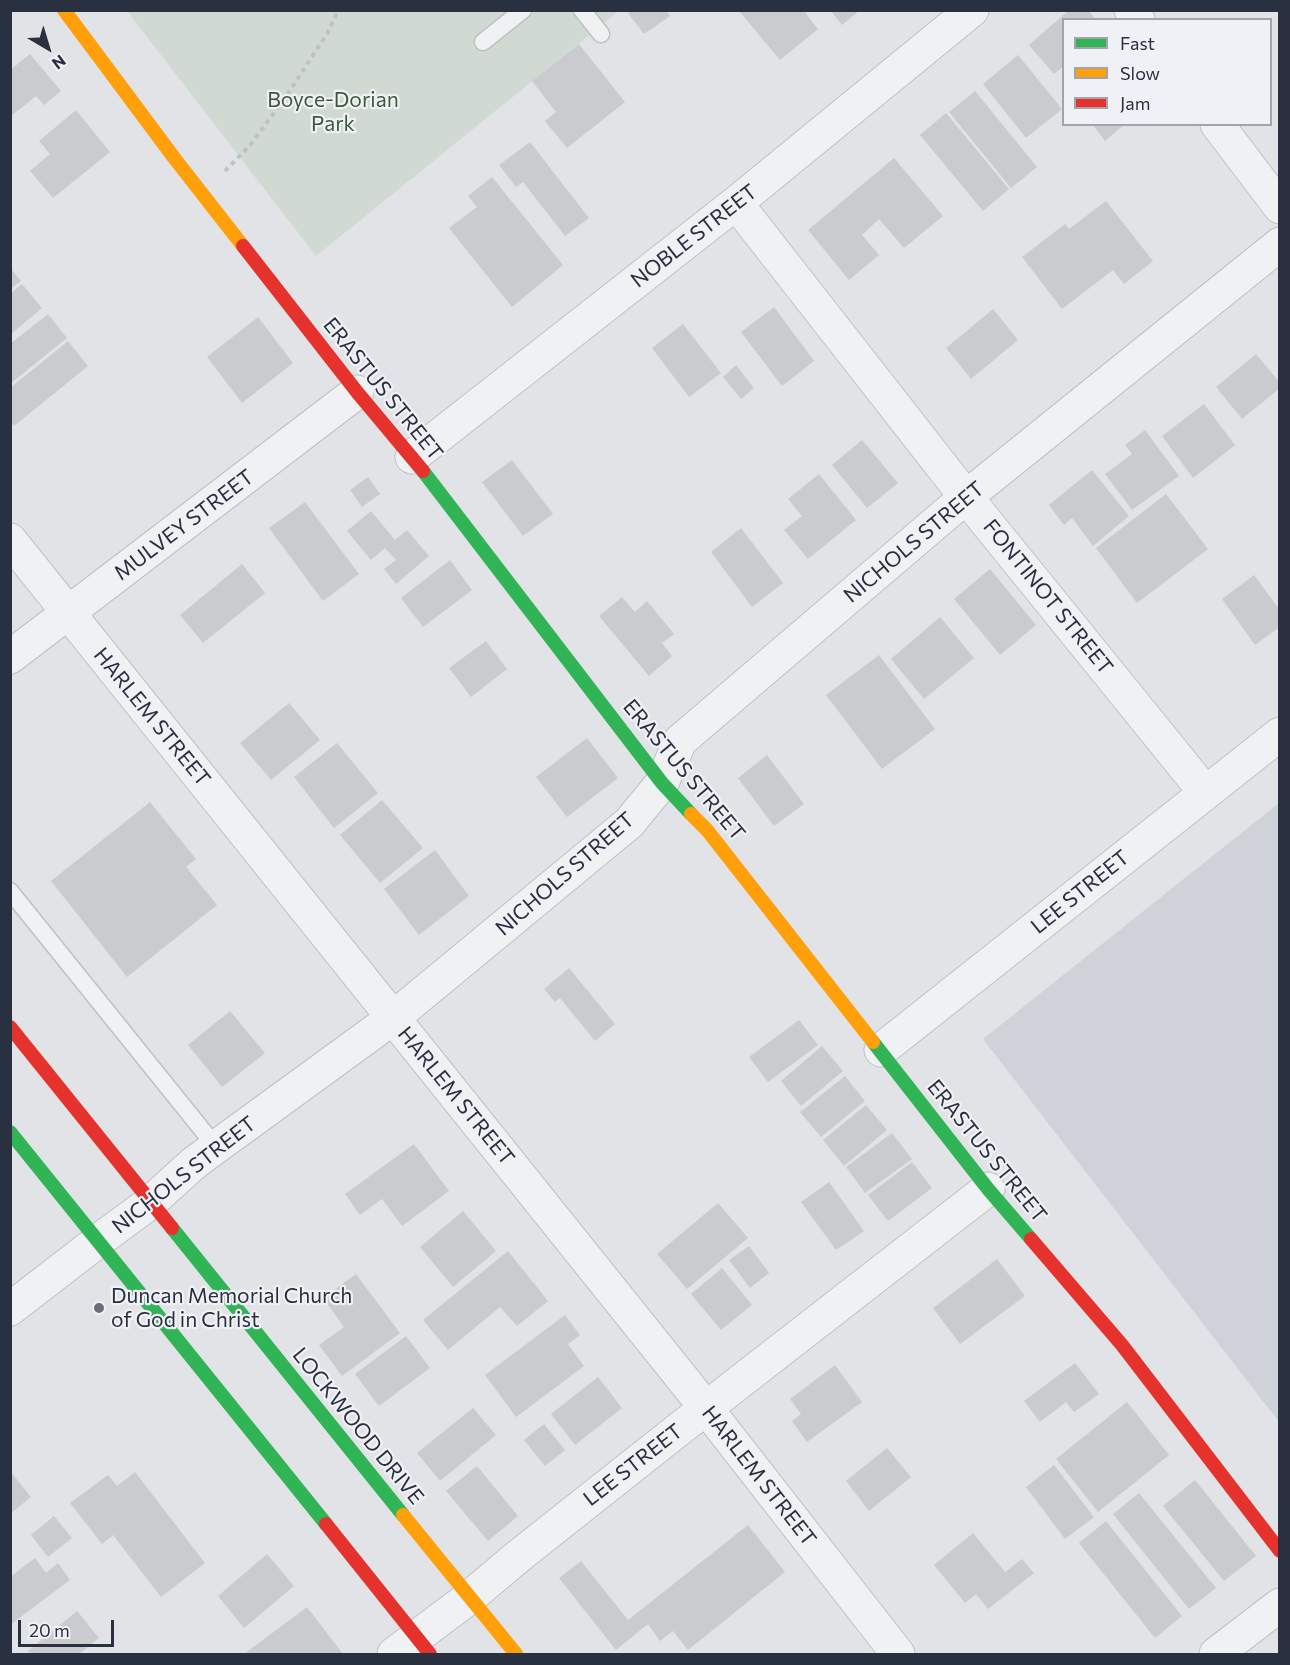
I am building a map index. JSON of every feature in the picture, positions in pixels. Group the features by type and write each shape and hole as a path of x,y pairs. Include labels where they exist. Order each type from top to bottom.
{"street":[{"name":"ERASTUS STREET","path":"64,10 202,194 357,392 412,457 662,783 707,830 988,1189 1122,1345 1280,1551"},
{"name":"NOBLE STREET","path":"412,457 736,203 972,10"},
{"path":"1219,126 1280,207"},
{"name":"FONTINOT STREET","path":"736,203 966,497 1205,792"},
{"name":"NICHOLS STREET","path":"10,1309 151,1202 194,1163 393,1018 629,823 662,783 680,741 966,497 1280,244"},
{"name":"MULVEY STREET","path":"10,657 357,392"},
{"name":"HARLEM STREET","path":"10,540 706,1408 898,1654"},
{"name":"LEE STREET","path":"881,1050 1280,734"},
{"name":"LOCKWOOD DRIVE","path":"10,1027 516,1654"},
{"path":"10,1132 98,1241 413,1649"},
{"name":"LEE STREET","path":"413,1649 520,1555 988,1189"},
{"path":"1216,1654 1280,1605"}],"lane":[{"path":"483,42 523,10"},
{"path":"582,10 601,34"},
{"path":"10,891 216,1147"}],"path":[{"path":"202,194 252,143 327,34 338,10"}],"shaded area":[{"path":"1279,803 1279,1422 983,1039"}],"green space":[{"name":"Boyce-Dorian Park","path":"127,11 619,11 316,256"}],"building":[{"path":"631,10 666,10 670,16 644,34 628,13"},
{"path":"742,10 803,10 818,29 780,60 740,12"},
{"path":"830,10 860,10 842,25"},
{"path":"1069,10 1088,10 1094,18 1062,18 1062,68 1054,74 1029,45"},
{"path":"579,44 625,102 567,148 545,121 556,112 532,81"},
{"path":"30,54 61,91 44,105 36,96 10,117 10,70"},
{"path":"1018,55 1062,109 1026,138 983,84"},
{"path":"975,91 1037,167 1011,188 949,112"},
{"path":"76,110 110,152 53,198 30,171 50,154 39,141"},
{"path":"946,113 1009,189 983,211 920,135"},
{"path":"1094,126 1123,126 1105,141"},
{"path":"530,142 589,218 565,236 523,182 516,187 499,165"},
{"path":"894,158 943,216 904,248 879,219 862,235 879,255 849,280 808,230"},
{"path":"492,177 563,265 512,307 449,228 477,207 468,196"},
{"path":"1106,201 1153,261 1124,284 1113,270 1062,309 1022,257 1065,224 1069,229"},
{"path":"10,268 21,281 10,289"},
{"path":"22,284 42,308 10,335 10,294"},
{"path":"774,307 814,361 782,386 741,332"},
{"path":"993,309 1018,340 971,379 946,348"},
{"path":"48,314 67,338 10,384 10,344"},
{"path":"258,317 293,363 242,403 207,357"},
{"path":"683,324 721,373 689,397 652,348"},
{"path":"68,341 88,366 14,426 10,421 10,388"},
{"path":"1256,354 1280,383 1280,388 1242,419 1216,387"},
{"path":"736,365 754,388 741,399 723,377"},
{"path":"1204,404 1235,445 1193,478 1162,436"},
{"path":"1145,430 1179,476 1132,510 1105,474 1132,454 1125,445"},
{"path":"862,440 898,483 867,508 832,465"},
{"path":"512,460 553,514 523,536 482,482"},
{"path":"1092,470 1129,516 1093,546 1072,518 1064,525 1049,505"},
{"path":"819,474 856,520 808,559 784,530 802,516 788,499"},
{"path":"368,477 380,494 362,507 350,490"},
{"path":"1166,494 1208,549 1137,603 1096,548"},
{"path":"305,502 359,574 323,601 269,528"},
{"path":"371,511 395,540 407,530 429,556 396,584 384,569 396,560 385,548 371,560 347,531"},
{"path":"741,528 783,583 752,607 711,552"},
{"path":"450,560 472,590 423,627 401,598"},
{"path":"242,564 265,593 203,643 180,615"},
{"path":"990,569 1036,625 1000,655 954,599"},
{"path":"1254,575 1280,610 1280,627 1255,645 1222,599"},
{"path":"622,597 635,612 647,601 674,634 662,643 672,656 649,676 599,616"},
{"path":"940,617 974,658 924,699 891,659"},
{"path":"486,641 507,669 471,697 449,668"},
{"path":"879,655 935,729 882,769 826,695"},
{"path":"289,703 320,740 271,780 240,743"},
{"path":"587,738 618,778 567,817 536,777"},
{"path":"337,743 378,793 334,828 294,777"},
{"path":"767,755 804,804 774,826 738,778"},
{"path":"382,800 423,848 380,883 340,835"},
{"path":"150,802 196,859 186,867 217,905 127,977 51,881"},
{"path":"435,850 469,896 419,935 384,889"},
{"path":"569,968 615,1024 595,1041 560,998 555,1002 544,989"},
{"path":"230,1011 265,1053 222,1087 188,1045"},
{"path":"799,1020 818,1045 768,1082 749,1057"},
{"path":"822,1046 843,1071 801,1106 781,1081"},
{"path":"845,1076 865,1101 821,1137 800,1112"},
{"path":"866,1105 887,1130 844,1166 823,1140"},
{"path":"892,1133 912,1159 865,1193 846,1167"},
{"path":"414,1144 449,1191 402,1226 382,1199 360,1215 345,1194"},
{"path":"912,1162 932,1188 888,1221 868,1195"},
{"path":"829,1182 864,1231 836,1250 801,1202"},
{"path":"718,1203 748,1238 687,1289 657,1254"},
{"path":"463,1211 496,1251 453,1287 420,1247"},
{"path":"749,1246 769,1273 750,1288 729,1260"},
{"path":"508,1251 548,1301 517,1326 500,1307 448,1350 423,1320"},
{"path":"997,1259 1025,1296 960,1344 933,1308"},
{"path":"722,1268 752,1305 721,1330 691,1294"},
{"path":"356,1274 400,1333 342,1376 319,1345 344,1327 323,1298"},
{"path":"565,1315 580,1335 568,1344 584,1366 516,1417 485,1375"},
{"path":"406,1336 430,1368 379,1406 355,1374"},
{"path":"1075,1363 1099,1394 1074,1412 1066,1402 1040,1422 1024,1401"},
{"path":"835,1365 862,1402 807,1442 792,1421 801,1414 790,1399"},
{"path":"598,1377 622,1408 575,1445 551,1414"},
{"path":"1127,1402 1169,1455 1098,1512 1056,1459"},
{"path":"473,1408 496,1435 440,1481 417,1453"},
{"path":"544,1424 565,1450 545,1466 524,1440"},
{"path":"887,1448 911,1477 869,1511 846,1481"},
{"path":"1054,1465 1094,1517 1065,1539 1026,1487"},
{"path":"477,1466 518,1516 488,1541 446,1491"},
{"path":"10,1471 31,1497 10,1514"},
{"path":"135,1472 205,1563 161,1597 113,1535 102,1544 70,1503 108,1475 117,1486"},
{"path":"1195,1480 1256,1556 1224,1581 1163,1506"},
{"path":"1139,1493 1216,1588 1189,1609 1113,1514"},
{"path":"54,1516 72,1538 48,1557 31,1535"},
{"path":"1106,1521 1182,1616 1155,1638 1079,1543"},
{"path":"748,1525 785,1572 688,1650 673,1631 660,1641 648,1624 616,1650 559,1578 581,1561 628,1620"},
{"path":"973,1533 1005,1572 1022,1559 1034,1573 988,1609 976,1594 965,1603 934,1565"},
{"path":"267,1554 294,1586 244,1628 218,1596"},
{"path":"35,1558 46,1573 58,1563 70,1580 10,1625 10,1577"},
{"path":"307,1607 343,1654 244,1654"},
{"path":"77,1611 99,1638 79,1654 31,1654 28,1651"}],"traffic: fast":[{"path":"423,471 662,783 691,814"},
{"path":"873,1042 988,1189 1031,1239"},
{"path":"10,1132 326,1524"},
{"path":"172,1228 403,1515"}],"traffic: slow":[{"path":"64,10 243,246"},
{"path":"691,814 707,830 873,1042"},
{"path":"403,1515 516,1654"}],"traffic: jam":[{"path":"243,246 357,392 423,471"},
{"path":"10,1027 172,1228"},
{"path":"1031,1239 1122,1345 1280,1551"},
{"path":"326,1524 430,1654"}],"place":[{"name":"Duncan Memorial Church of God in Christ","path":"99,1308"}]}
